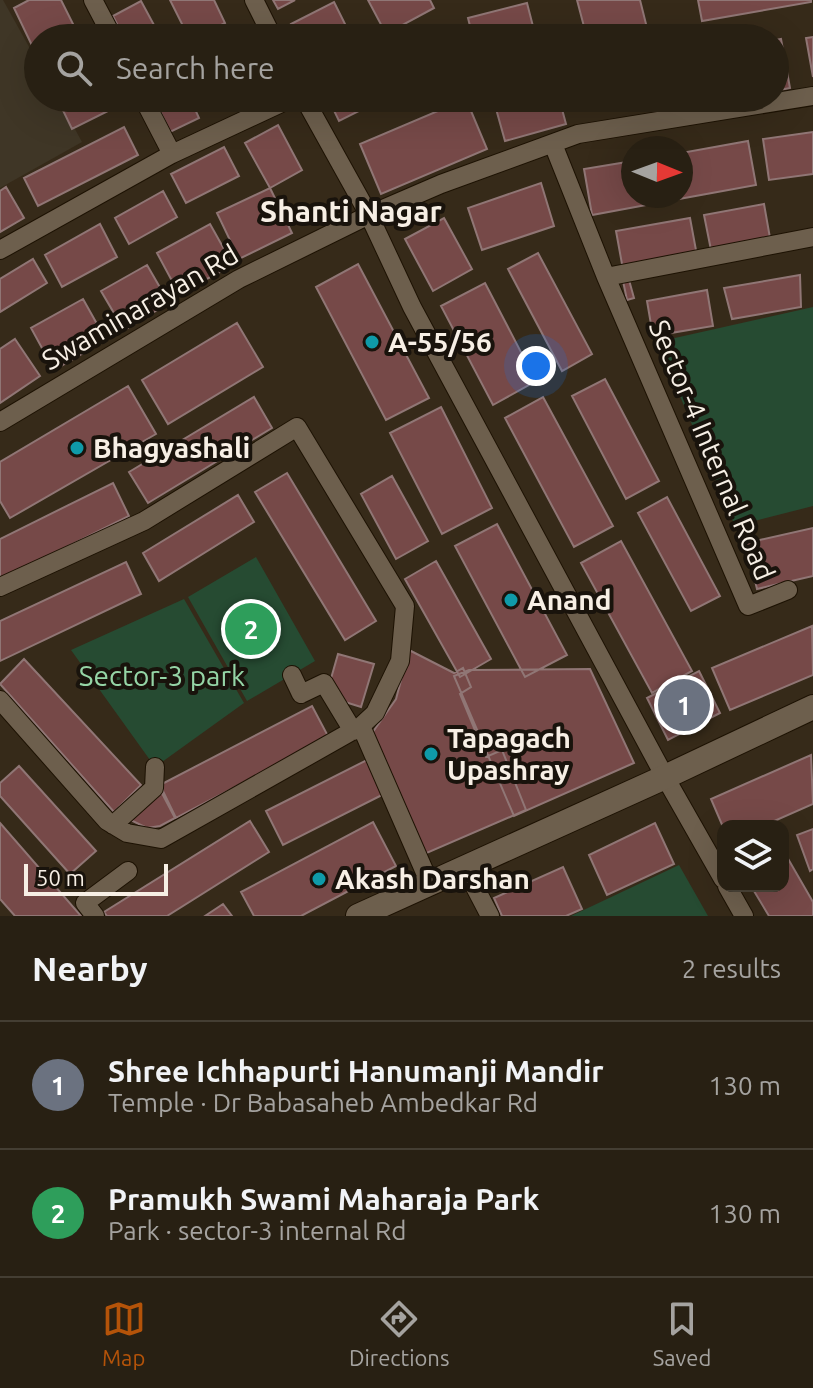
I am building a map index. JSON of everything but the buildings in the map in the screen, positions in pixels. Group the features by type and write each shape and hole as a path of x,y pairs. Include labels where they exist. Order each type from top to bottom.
{"street":[{"path":"93,0 106,24"},
{"path":"254,0 266,24"},
{"name":"Swaminarayan Rd","path":"789,100 813,96"},
{"path":"150,112 172,154"},
{"path":"0,250 172,154 262,112"},
{"path":"312,112 369,215 412,307 717,868"},
{"name":"Swaminarayan Rd","path":"0,422 239,279 369,215 441,184 578,134 714,112"},
{"name":"Sector-4 Internal Road","path":"553,144 606,277 664,389 748,606 788,590"},
{"path":"606,277 813,237"},
{"path":"0,587 144,521 297,427 405,606 400,661 375,713 357,728 161,839 127,833 107,821 0,700"},
{"path":"292,675 301,694 324,683 357,728 430,884"},
{"path":"358,916 813,707"},
{"path":"113,825 154,788 155,767"},
{"path":"465,868 490,916"},
{"path":"95,916 85,903 128,871"},
{"path":"729,892 737,914"}],"shaded area":[{"path":"0,0 3,0 24,38 24,112 66,112 82,142 0,188"}],"green space":[{"path":"813,307 813,506 735,526 657,342"},
{"path":"256,557 315,661 247,701 188,597"},
{"name":"Sector-3 park","path":"184,599 244,703 155,767 71,650"},
{"path":"679,865 708,916 571,916"}],"place":[{"name":"A-55/56","path":"372,342"},
{"name":"Bhagyashali","path":"77,448"},
{"name":"Anand","path":"511,600"},
{"name":"Pramukh Swami Maharaja Park","path":"251,629"},
{"name":"Shree Ichhapurti Hanumanji Mandir","path":"684,705"},
{"name":"Tapagach Upashray","path":"431,754"},
{"name":"Akash Darshan","path":"319,879"}],"district":[{"name":"Shanti Nagar","path":"351,212"}]}
